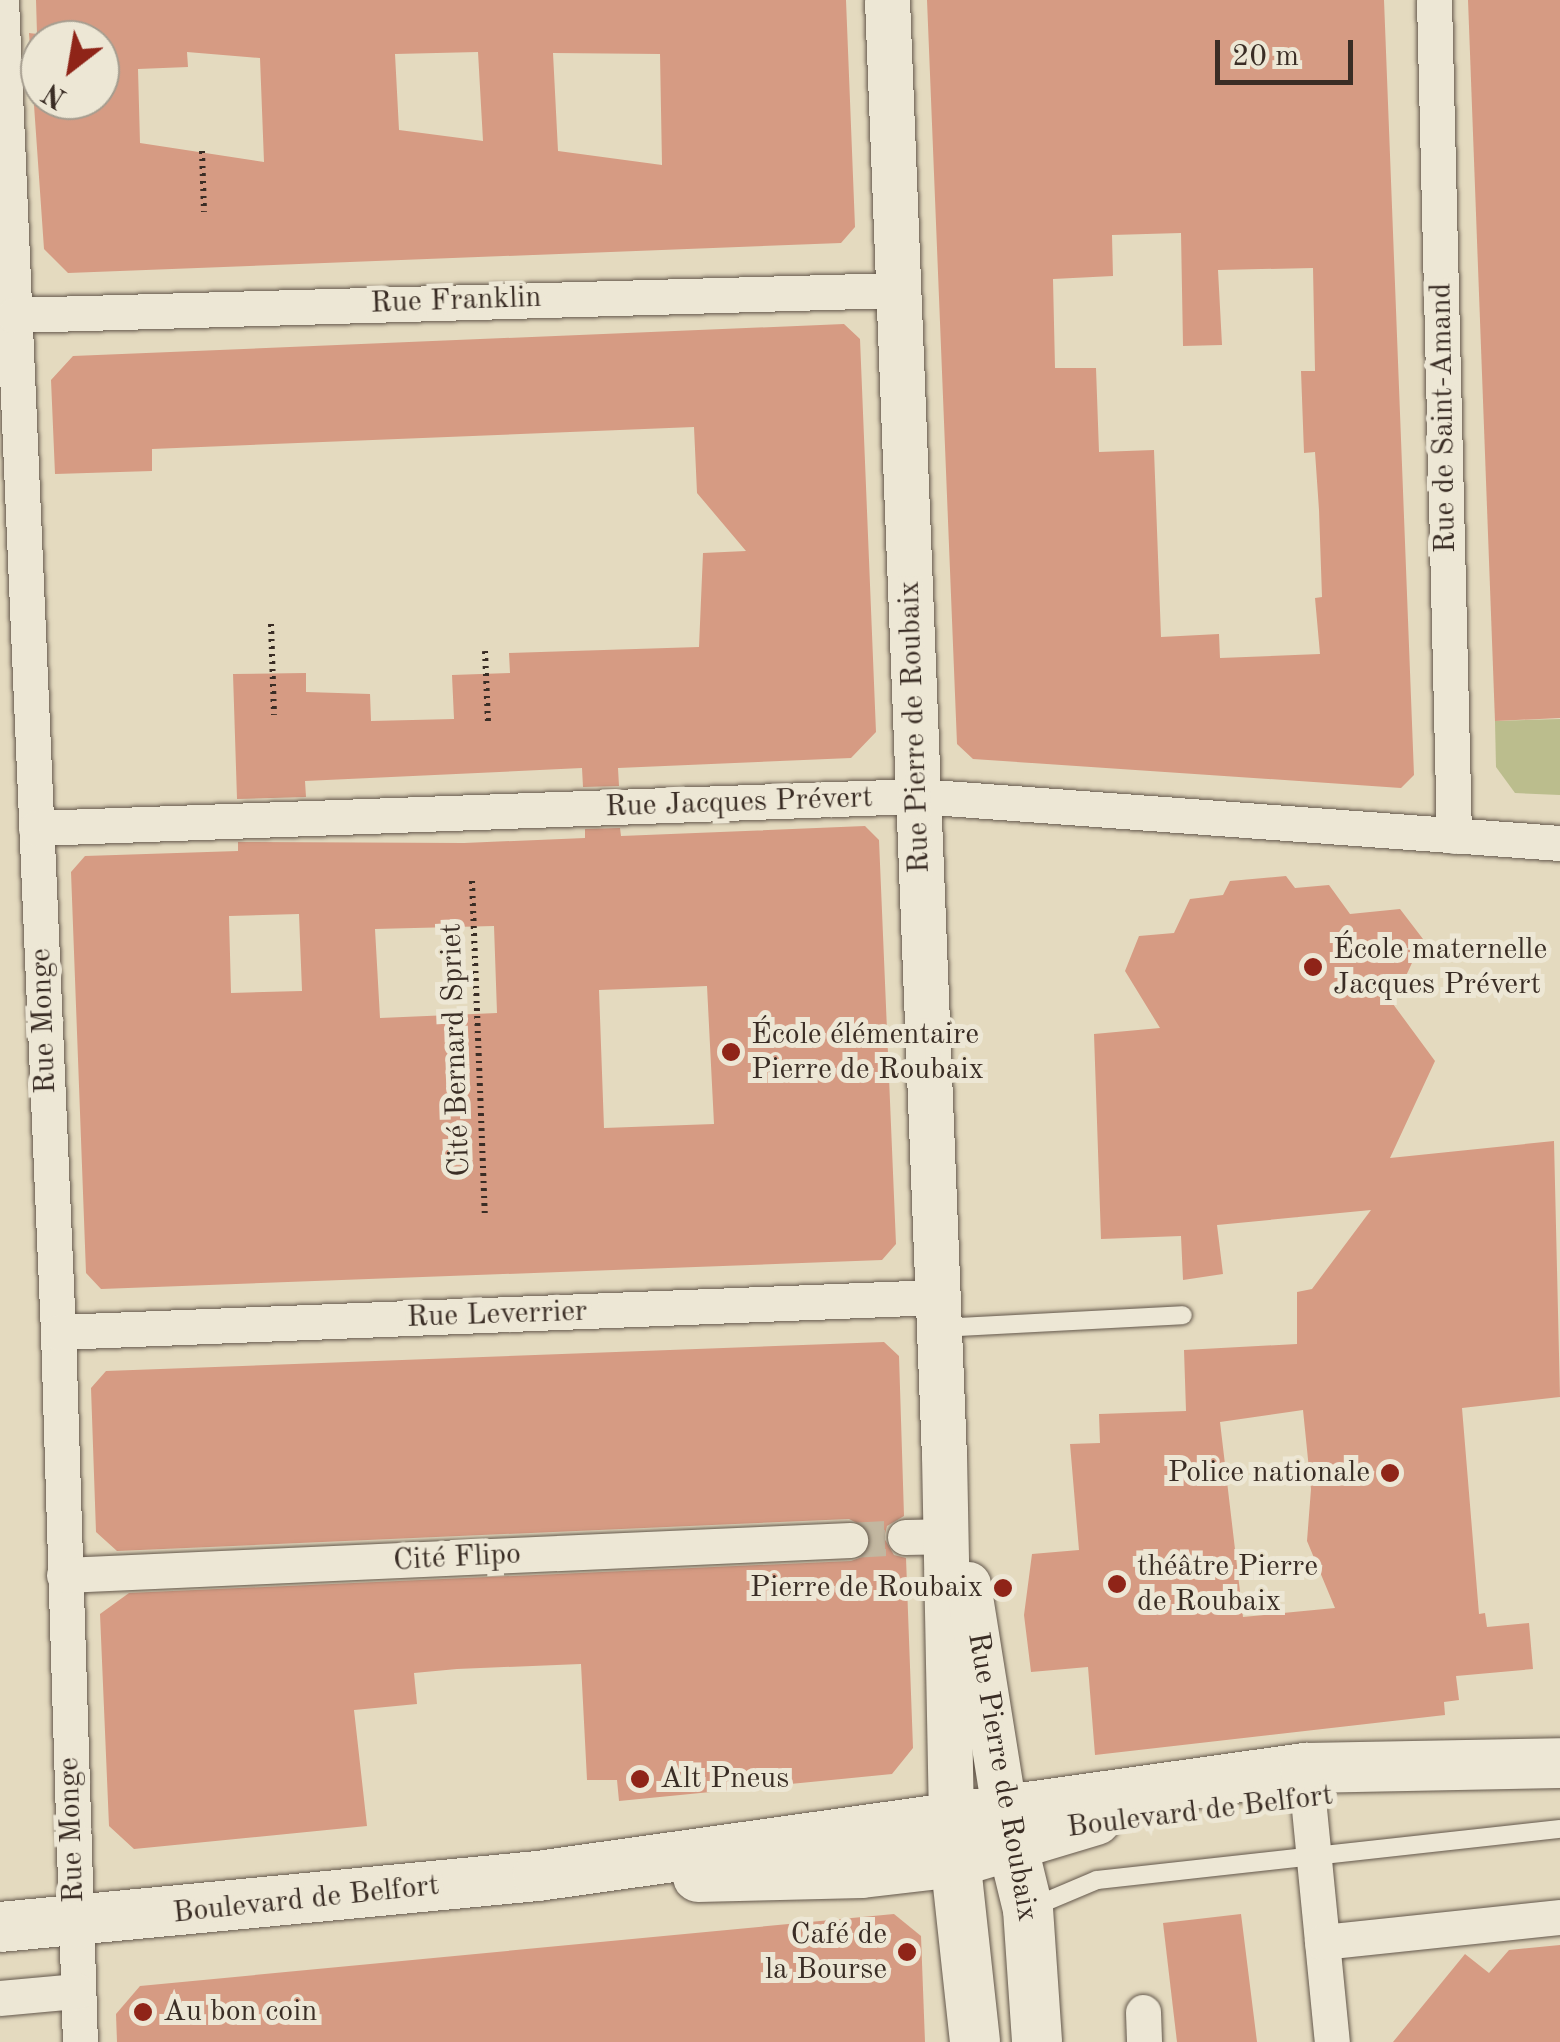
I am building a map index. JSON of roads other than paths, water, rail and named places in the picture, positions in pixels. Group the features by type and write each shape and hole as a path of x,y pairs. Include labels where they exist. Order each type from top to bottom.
{"main road":[{"name":"Boulevard de Belfort","path":"0,1927 74,1925 538,1876 862,1873 953,1839 1009,1827 1091,1821 1306,1782 1430,1785 1506,1768 1560,1763"},
{"name":"Rue Pierre de Roubaix","path":"1009,1827 1028,1909 1037,2042"},
{"name":"Rue Pierre de Roubaix","path":"953,1839 975,2042"}],"street":[{"name":"Rue Monge","path":"1,0 14,315 8,360 36,828 58,1332 80,2042"},
{"name":"Rue Pierre de Roubaix","path":"887,0 944,1455 1009,1827"},
{"name":"Rue de Saint-Amand","path":"1434,0 1454,836"},
{"name":"Rue Franklin","path":"14,315 898,290"},
{"name":"Rue Jacques Prévert","path":"36,828 918,796 1560,843"},
{"name":"Rue Leverrier","path":"58,1332 938,1312"},
{"name":"Rue Pierre de Roubaix","path":"944,1455 924,1536 953,1839"},
{"name":"Cité Flipo","path":"64,1575 850,1540"},
{"path":"1306,1782 1332,2042"},
{"path":"1322,1942 1560,1918"},
{"path":"0,1998 77,1991"}],"lane":[{"path":"938,1312 1183,1315"},
{"name":"Boulevard de Belfort","path":"1028,1909 1098,1880 1560,1829"}],"tunnel":[{"path":"850,1540 905,1537"}],"place":[{"name":"École maternelle Jacques Prévert","path":"1313,967"},
{"name":"École élémentaire Pierre de Roubaix","path":"731,1052"},
{"name":"Police nationale","path":"1390,1473"},
{"name":"théâtre Pierre de Roubaix","path":"1117,1584"},
{"name":"Pierre de Roubaix","path":"1003,1588"},
{"name":"Alt Pneus","path":"640,1779"},
{"name":"Café de la Bourse","path":"907,1952"},
{"name":"Au bon coin","path":"143,2012"}]}
